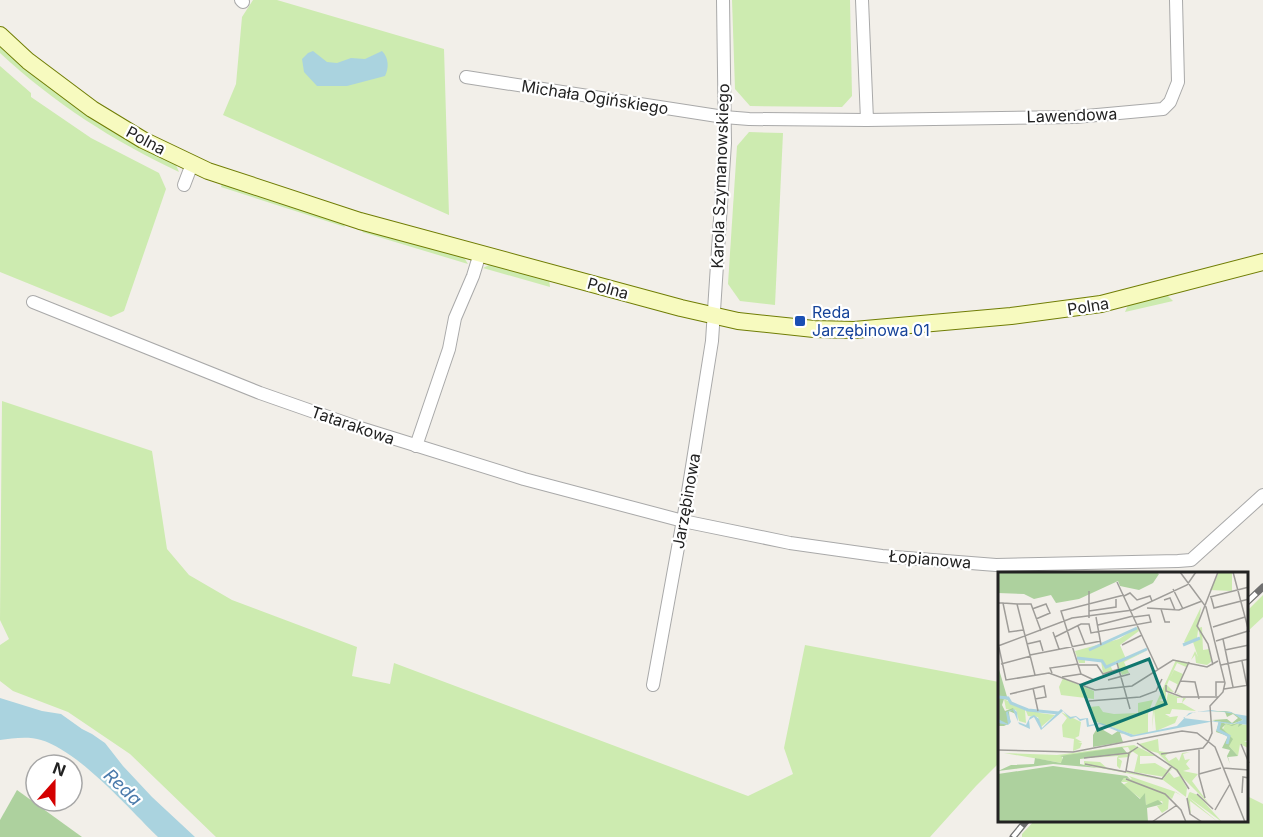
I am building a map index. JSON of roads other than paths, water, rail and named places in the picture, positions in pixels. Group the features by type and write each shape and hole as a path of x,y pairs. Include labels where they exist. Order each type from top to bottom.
{"street":[{"name":"Karola Szymanowskiego","path":"714,316 725,143 723,0"},
{"path":"862,0 867,120"},
{"name":"Lawendowa","path":"724,117 867,120 1075,117 1163,109 1170,102 1178,82 1176,0"},
{"name":"Polna","path":"0,35 28,61 92,109 143,140 192,164 360,221 714,316 785,327 854,330 1011,316 1101,304 1263,262"},
{"name":"Michała Ogińskiego","path":"466,76 724,117"},
{"path":"184,185 192,164"},
{"path":"416,446 449,349 455,318 480,253"},
{"name":"Tatarakowa","path":"33,302 260,393 416,446 524,480 683,521"},
{"name":"Jarzębinowa","path":"653,686 709,364 714,316"},
{"name":"Łopianowa","path":"683,521 790,543 900,557 1024,565 1178,561 1191,560 1263,495"}],"water":[{"path":"313,51 327,62 337,63 351,58 365,59 382,51 388,63 387,70 385,76 347,86 317,86 304,72 302,59"},
{"name":"Reda","path":"0,698 42,711 61,714 105,743 152,797 195,837 158,837 84,766 84,753 66,753 56,746 31,738 0,740"}],"railway":[{"path":"1248,601 1263,587"},
{"path":"1013,837 1025,822"}],"place":[{"name":"Reda Jarzębinowa 01","path":"800,321"}]}
